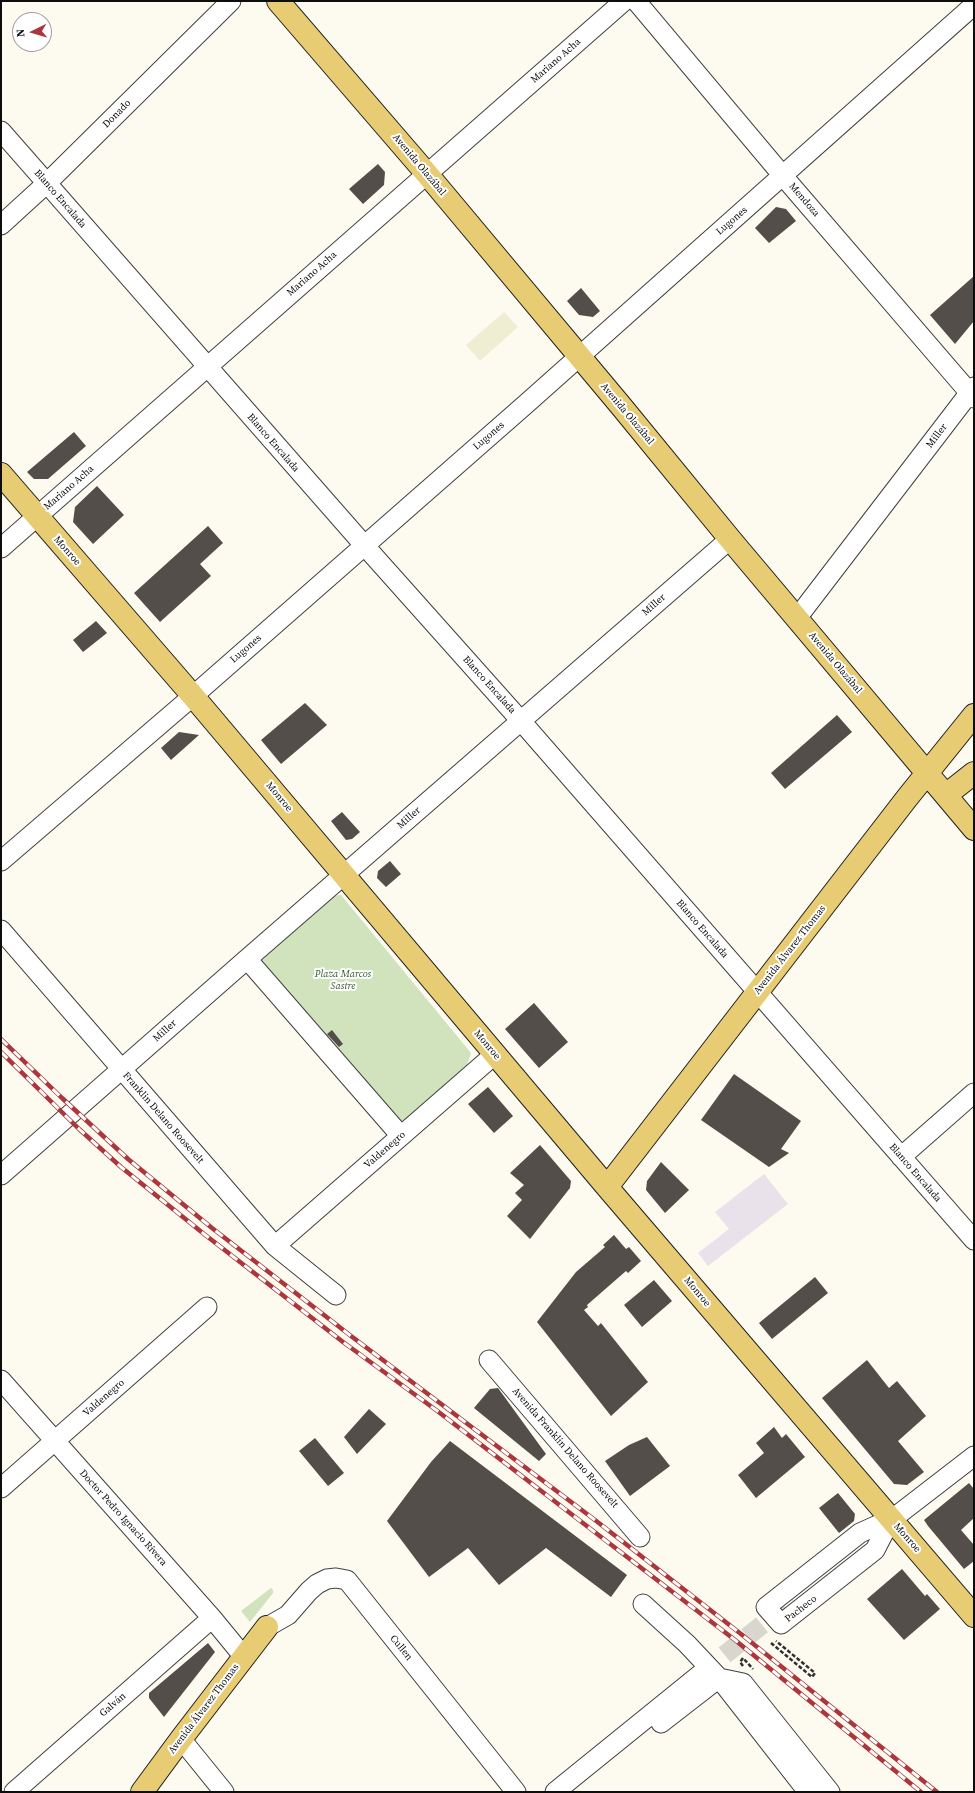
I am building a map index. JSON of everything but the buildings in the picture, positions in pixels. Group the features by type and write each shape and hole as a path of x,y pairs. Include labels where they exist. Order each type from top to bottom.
{"main road":[{"name":"Avenida Olazábal","path":"278,1 427,174 730,539 974,829"},
{"name":"Monroe","path":"1,474 193,696 494,1054 974,1616"},
{"name":"Avenida Álvarez Thomas","path":"607,1187 927,772 951,745 974,715"},
{"path":"946,795 974,773"},
{"name":"Avenida Álvarez Thomas","path":"142,1792 267,1627"}],"street":[{"name":"Donado","path":"1,225 47,183 231,1"},
{"name":"Mariano Acha","path":"1,548 624,1"},
{"name":"Mendoza","path":"636,1 783,176 973,392"},
{"name":"Lugones","path":"1,862 193,696 783,176 974,5"},
{"name":"Blanco Encalada","path":"1,131 207,367 521,721 974,1240"},
{"name":"Miller","path":"797,618 973,392"},
{"name":"Miller","path":"1,1175 246,959 730,539"},
{"name":"Franklin Delano Roosevelt","path":"1,930 275,1246 336,1295"},
{"path":"246,959 401,1136"},
{"name":"Valdenegro","path":"275,1246 494,1054"},
{"path":"901,1157 974,1093"},
{"name":"Valdenegro","path":"1,1488 207,1307"},
{"name":"Avenida Franklin Delano Roosevelt","path":"489,1360 640,1536"},
{"name":"Doctor Pedro Ignacio Rivera","path":"1,1380 212,1618 244,1657"},
{"name":"Pacheco","path":"793,1600 868,1540 891,1519 974,1456"},
{"name":"Pacheco","path":"779,1632 766,1607 860,1533 891,1519"},
{"name":"Cullen","path":"267,1627 288,1615 317,1584 327,1579 336,1578 347,1580 516,1792"},
{"path":"643,1604 707,1670 808,1792"},
{"name":"Galván","path":"14,1792 212,1618"},
{"path":"596,1760 610,1733 707,1670"},
{"path":"555,1792 596,1760 630,1748 707,1670"},
{"path":"707,1670 743,1683 830,1792"},
{"path":"181,1739 224,1792"}],"path":[{"path":"779,1632 815,1674 812,1677 772,1644 779,1632"},
{"path":"743,1658 748,1664"}],"shaded area":[{"path":"504,312 518,327 480,361 466,345"},
{"path":"764,1174 788,1204 708,1266 698,1253 729,1229 715,1212"}],"green space":[{"name":"Plaza Marcos Sastre","path":"341,895 471,1053 467,1065 398,1126 260,960 332,896"},
{"path":"271,1588 273,1593 250,1622 241,1611"}],"tunnel":[{"path":"702,1673 793,1600"}],"railway":[{"path":"1,1039 128,1159 212,1228 351,1336 595,1520 741,1634 937,1792"},
{"path":"1,1052 79,1129 121,1167 204,1234 343,1342 436,1410 735,1640 921,1792"}]}
